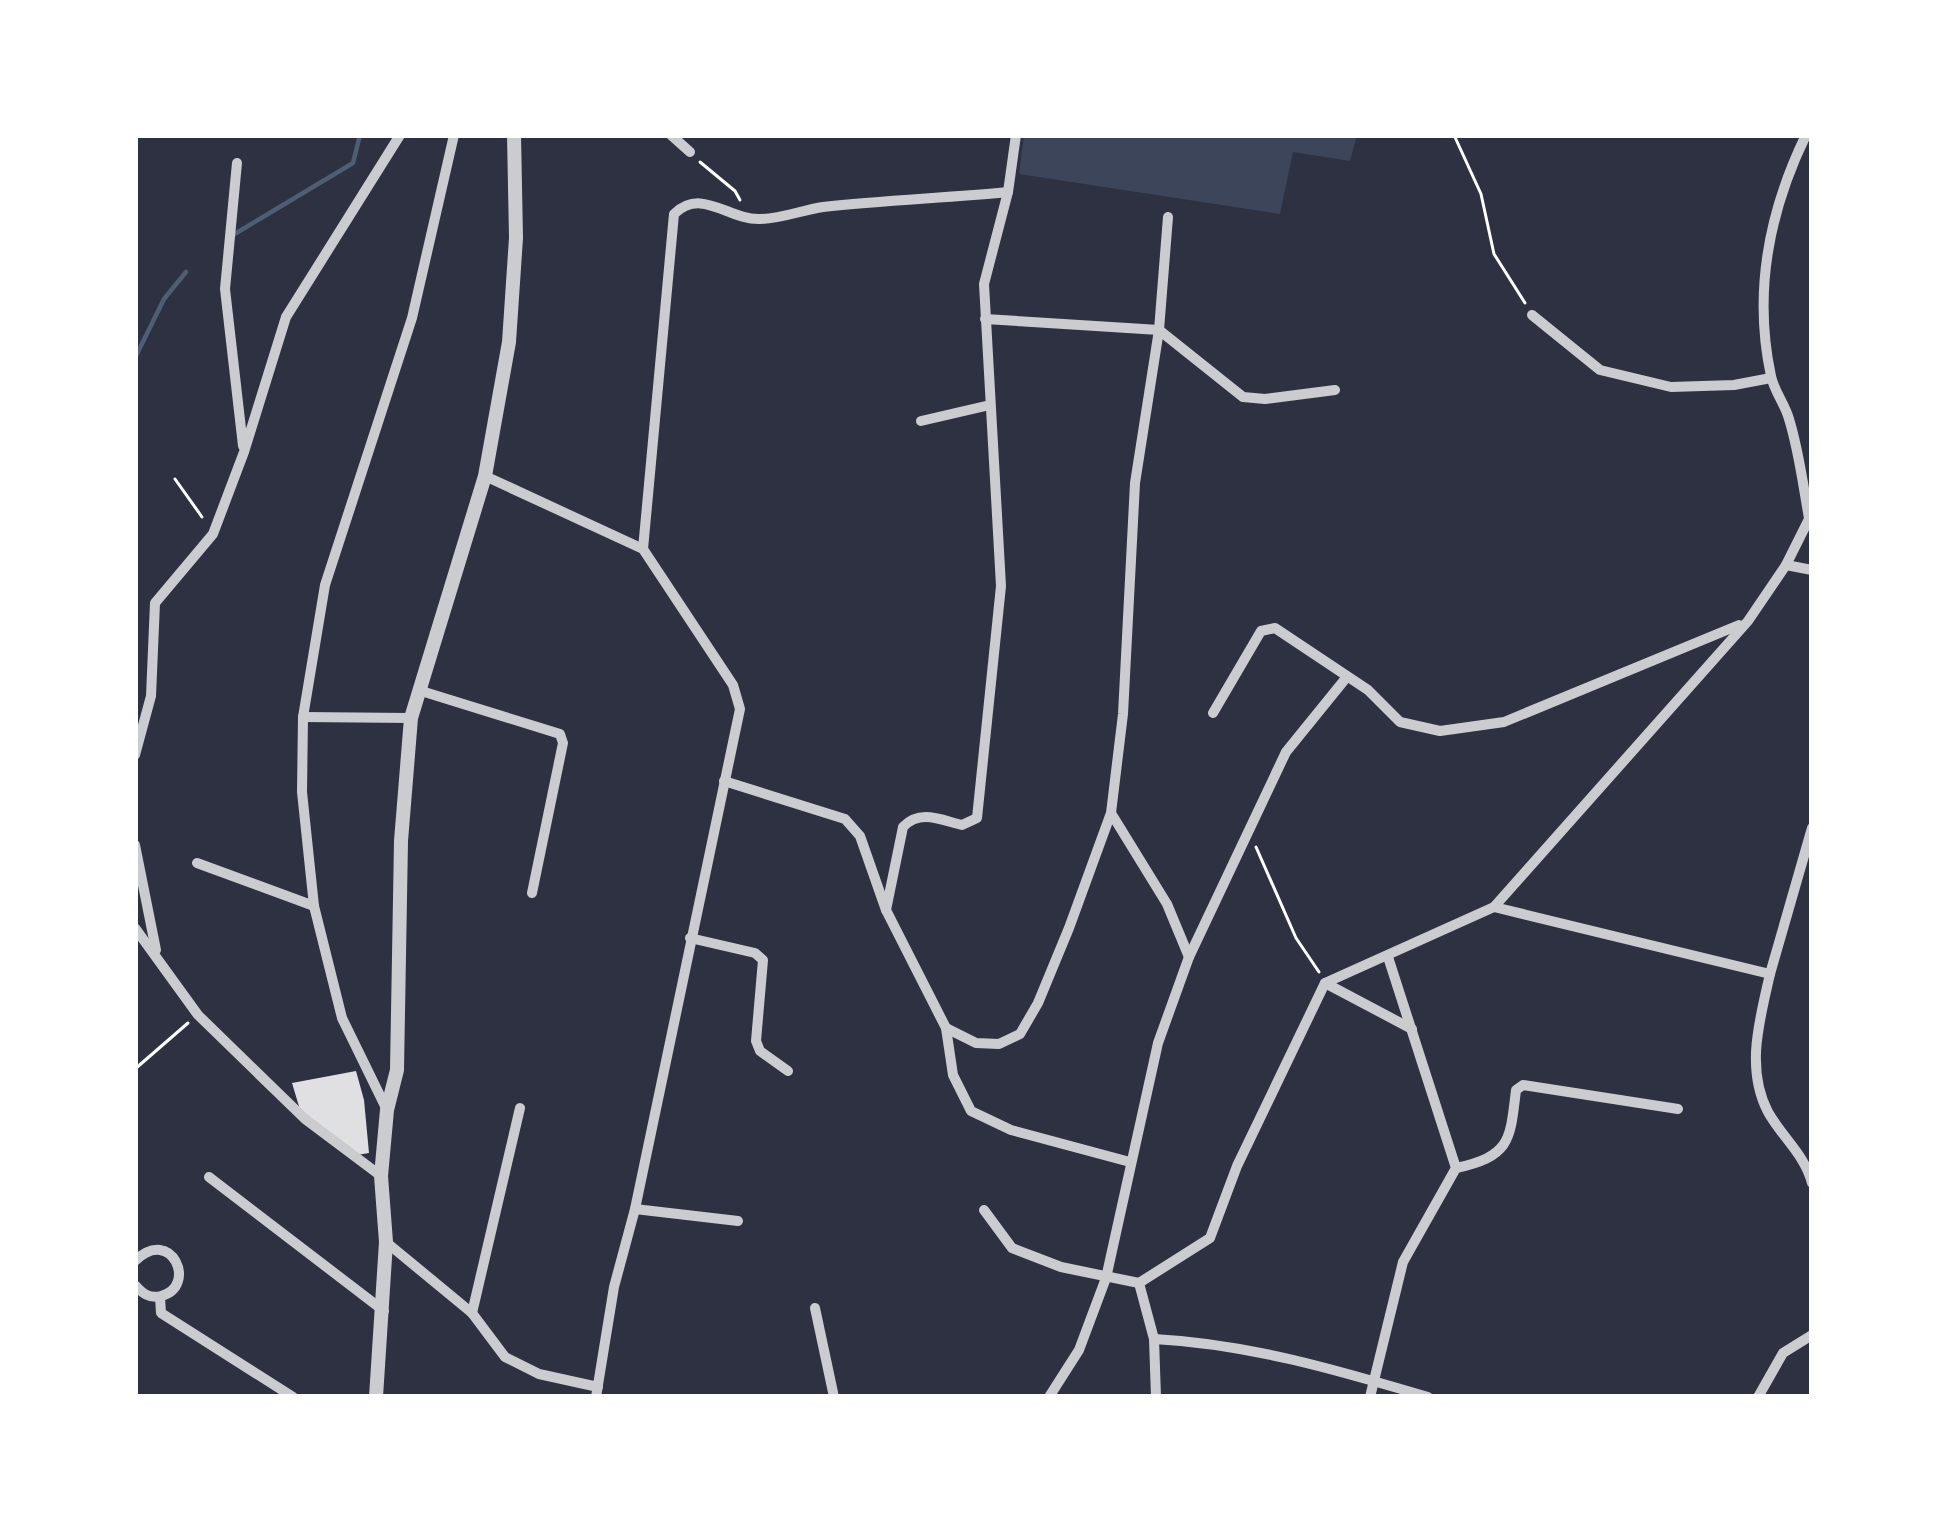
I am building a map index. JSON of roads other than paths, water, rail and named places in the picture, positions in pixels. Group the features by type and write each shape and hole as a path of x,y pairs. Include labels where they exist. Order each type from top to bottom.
{"street":[{"path":"135,755 151,695 154,603 213,534 286,317 400,135"},
{"path":"387,1110 343,1018 314,906 302,792 303,717 325,584 412,318 454,135"},
{"path":"376,1397 386,1242 381,1176 387,1110 397,1070 401,841 410,718 484,476 509,342 516,238 514,135"},
{"path":"671,135 690,152"},
{"path":"886,910 902,826 911,818 925,816 962,825 976,818 1001,586 985,319 987,267 1008,192 1016,135"},
{"path":"985,1210 1012,1248 1061,1267 1139,1283 1210,1238 1237,1166 1325,983 1494,907 1748,621 1786,565 1811,515 1789,416 1771,378 1762,275 1766,243 1806,135"},
{"path":"237,163 225,289 244,452"},
{"path":"643,549 674,214 684,204 704,202 744,218 761,219 829,206 1008,192"},
{"path":"946,1028 976,1042 999,1044 1020,1034 1061,947 1111,813 1123,714 1135,483 1159,330 1168,217"},
{"path":"1532,315 1600,370 1671,387 1734,385 1771,378"},
{"path":"985,319 1159,330 1244,397 1265,399 1335,390"},
{"path":"921,421 990,405"},
{"path":"386,1242 472,1313 505,1357 539,1374 597,1392 614,1287 740,709 733,685 643,549 484,476"},
{"path":"1786,565 1812,570"},
{"path":"1213,713 1261,631 1275,628 1368,690 1400,722 1440,731 1524,714 1748,621"},
{"path":"1049,1397 1079,1350 1106,1278 1158,1043 1189,957 1286,752 1346,678"},
{"path":"418,690 560,734 563,743 532,893"},
{"path":"303,717 410,718"},
{"path":"724,781 845,819 860,836 886,910 946,1028 953,1075 970,1111 1011,1130 1130,1162"},
{"path":"1111,813 1167,904 1189,957"},
{"path":"1812,828 1756,1037 1756,1074 1767,1109 1809,1169 1812,1184"},
{"path":"135,845 158,959"},
{"path":"197,863 314,906"},
{"path":"1494,907 1770,974"},
{"path":"135,928 198,1015 305,1118 381,1176"},
{"path":"690,938 755,953 763,960 756,1041 760,1051 788,1071"},
{"path":"1388,957 1456,1168"},
{"path":"1325,983 1412,1029"},
{"path":"1370,1397 1403,1262 1456,1168 1498,1154 1510,1139 1516,1090 1523,1084 1678,1109"},
{"path":"472,1313 520,1108"},
{"path":"209,1177 384,1311"},
{"path":"634,1208 738,1221"},
{"path":"135,1261 158,1249 176,1260 178,1283 160,1297 144,1294 135,1285"},
{"path":"1139,1283 1154,1339 1156,1397"},
{"path":"160,1297 160,1313 293,1397"},
{"path":"815,1309 834,1397"},
{"path":"1758,1397 1783,1353 1812,1335"},
{"path":"1154,1339 1197,1341 1297,1358 1428,1397"}],"waterway":[{"path":"233,235 353,163 360,135"},
{"path":"135,358 164,299 186,272"}]}
